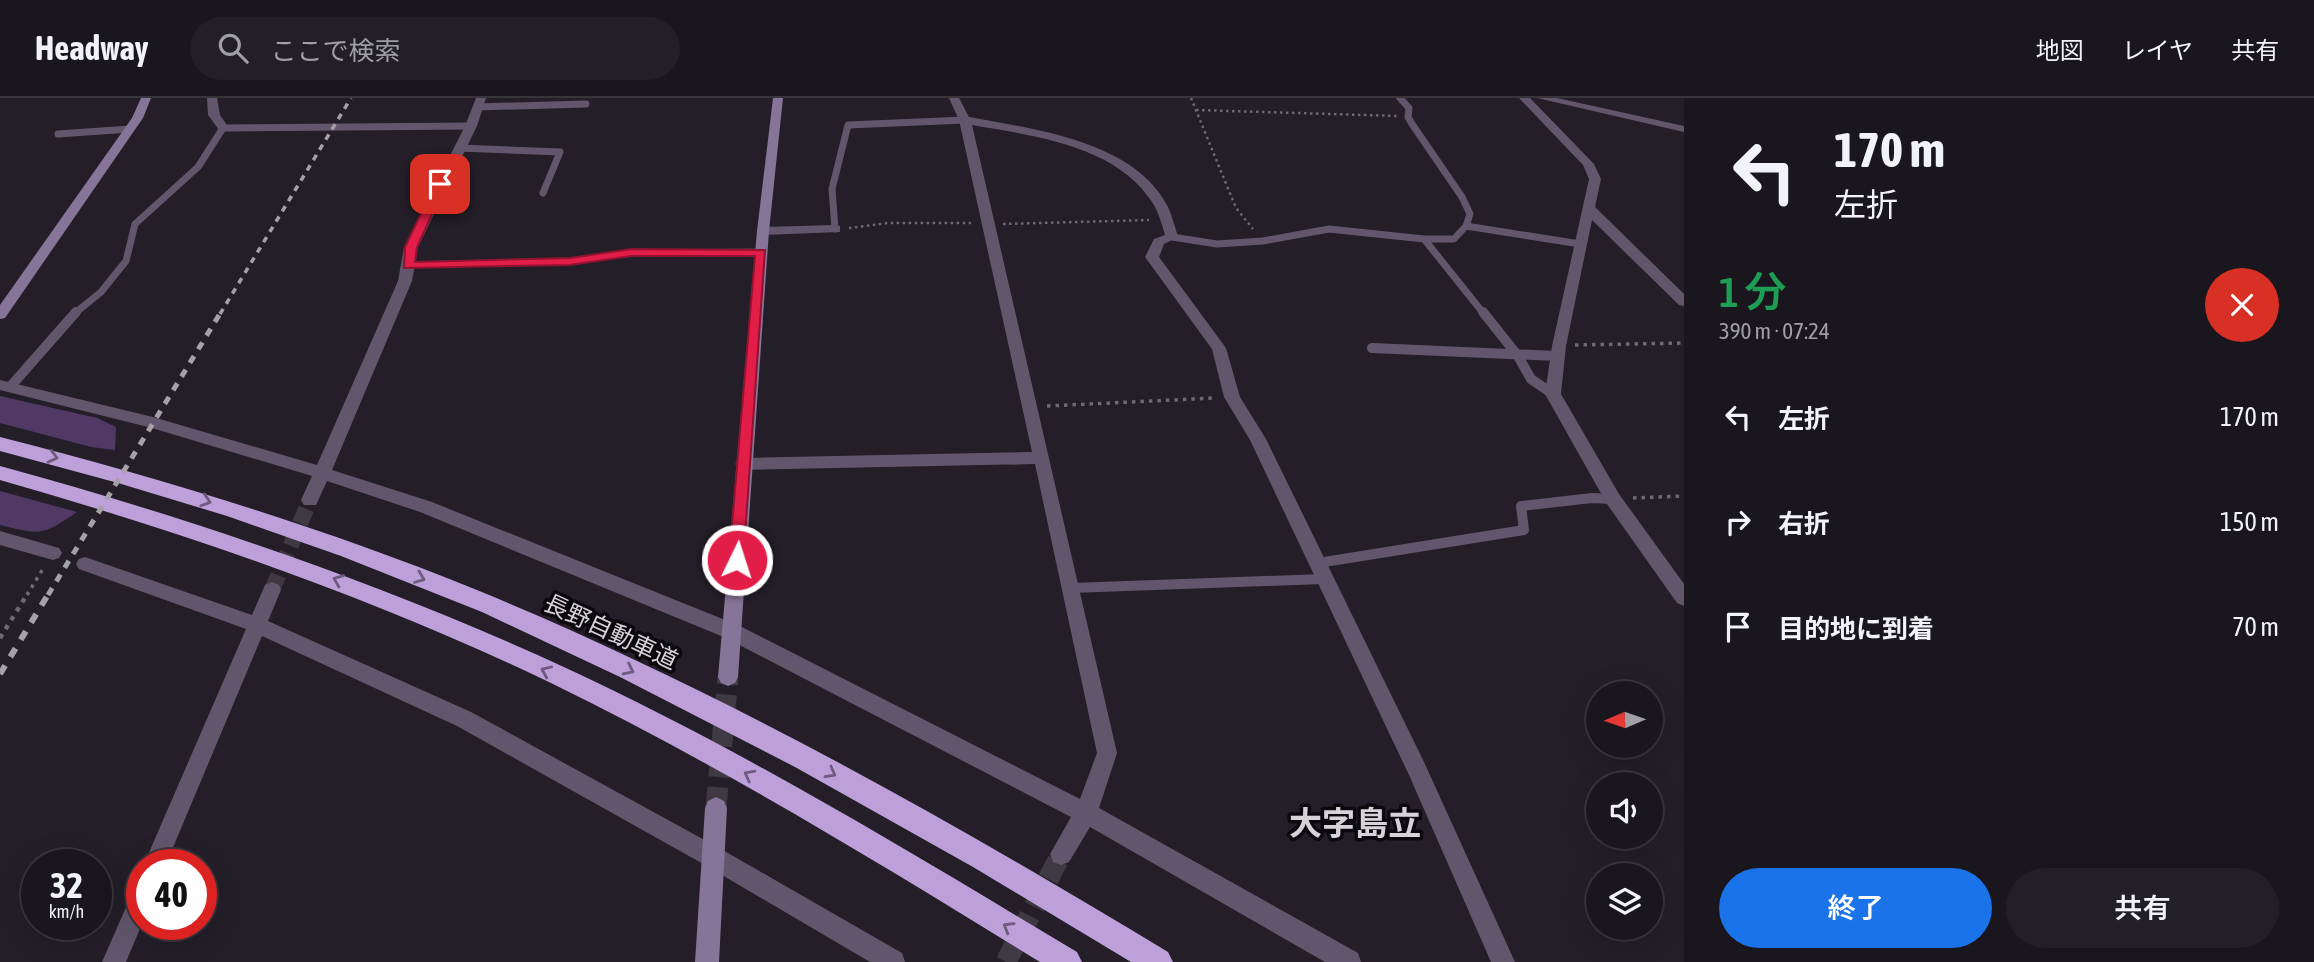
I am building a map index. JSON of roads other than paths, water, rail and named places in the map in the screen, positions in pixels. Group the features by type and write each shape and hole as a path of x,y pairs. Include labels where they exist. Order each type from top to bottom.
{"highway":[{"name":"長野自動車道","path":"0,444 106,470 245,513 464,595 584,648 770,740 926,825 1158,962"},
{"path":"0,473 127,508 334,578 561,677 756,778 909,866 1067,962"}],"street":[{"path":"0,315 130,129 146,98"},
{"path":"212,98 214,115 223,128"},
{"path":"728,677 761,252 778,98"},
{"path":"954,98 965,120 990,224 1107,753 1086,814 1061,854"},
{"path":"1524,98 1588,164 1595,179 1558,351 1553,394 1613,499 1684,598"},
{"path":"1542,98 1684,129"},
{"path":"310,500 405,281 411,247 471,126 479,103"},
{"path":"965,120 1062,139 1096,151 1138,177 1168,219 1172,237 1159,242 1152,257 1219,348 1232,397 1258,439 1417,769 1503,962"},
{"path":"1590,209 1602,224 1684,302"},
{"path":"763,231 835,229"},
{"path":"5,386 153,423 323,472 426,507 733,632 1086,814 1349,962"},
{"path":"743,464 1042,458"},
{"path":"0,538 53,553"},
{"path":"85,565 257,625 464,719 713,856 892,962"},
{"path":"161,849 272,590"},
{"path":"707,962 716,808"},
{"path":"114,962 126,934"}],"lane":[{"path":"1172,237 1217,244 1263,241 1329,229 1424,239 1454,239 1466,226 1470,214 1462,197 1408,117 1409,108 1400,98"},
{"path":"479,103 586,104"},
{"path":"835,229 832,189 848,125 965,120"},
{"path":"5,386 71,316 102,292 126,261 135,224 198,167 223,128 471,126"},
{"path":"58,134 130,129"},
{"path":"459,148 560,152 543,193"},
{"path":"1466,226 1580,244"},
{"path":"1424,239 1518,356 1531,379 1553,394"},
{"path":"408,265 570,261 631,253 761,252"},
{"path":"1372,348 1518,356 1558,351"},
{"path":"1071,588 1320,571 1524,530 1521,506 1592,498 1613,499"}],"tunnel":[{"path":"272,590 310,500"},
{"path":"716,808 728,677"},
{"path":"1006,962 1061,854"}],"railway":[{"path":"220,314 351,98"},
{"path":"48,595 221,312"},
{"path":"0,674 49,593"}],"district":[{"name":"大字島立","path":"1355,823"}]}
